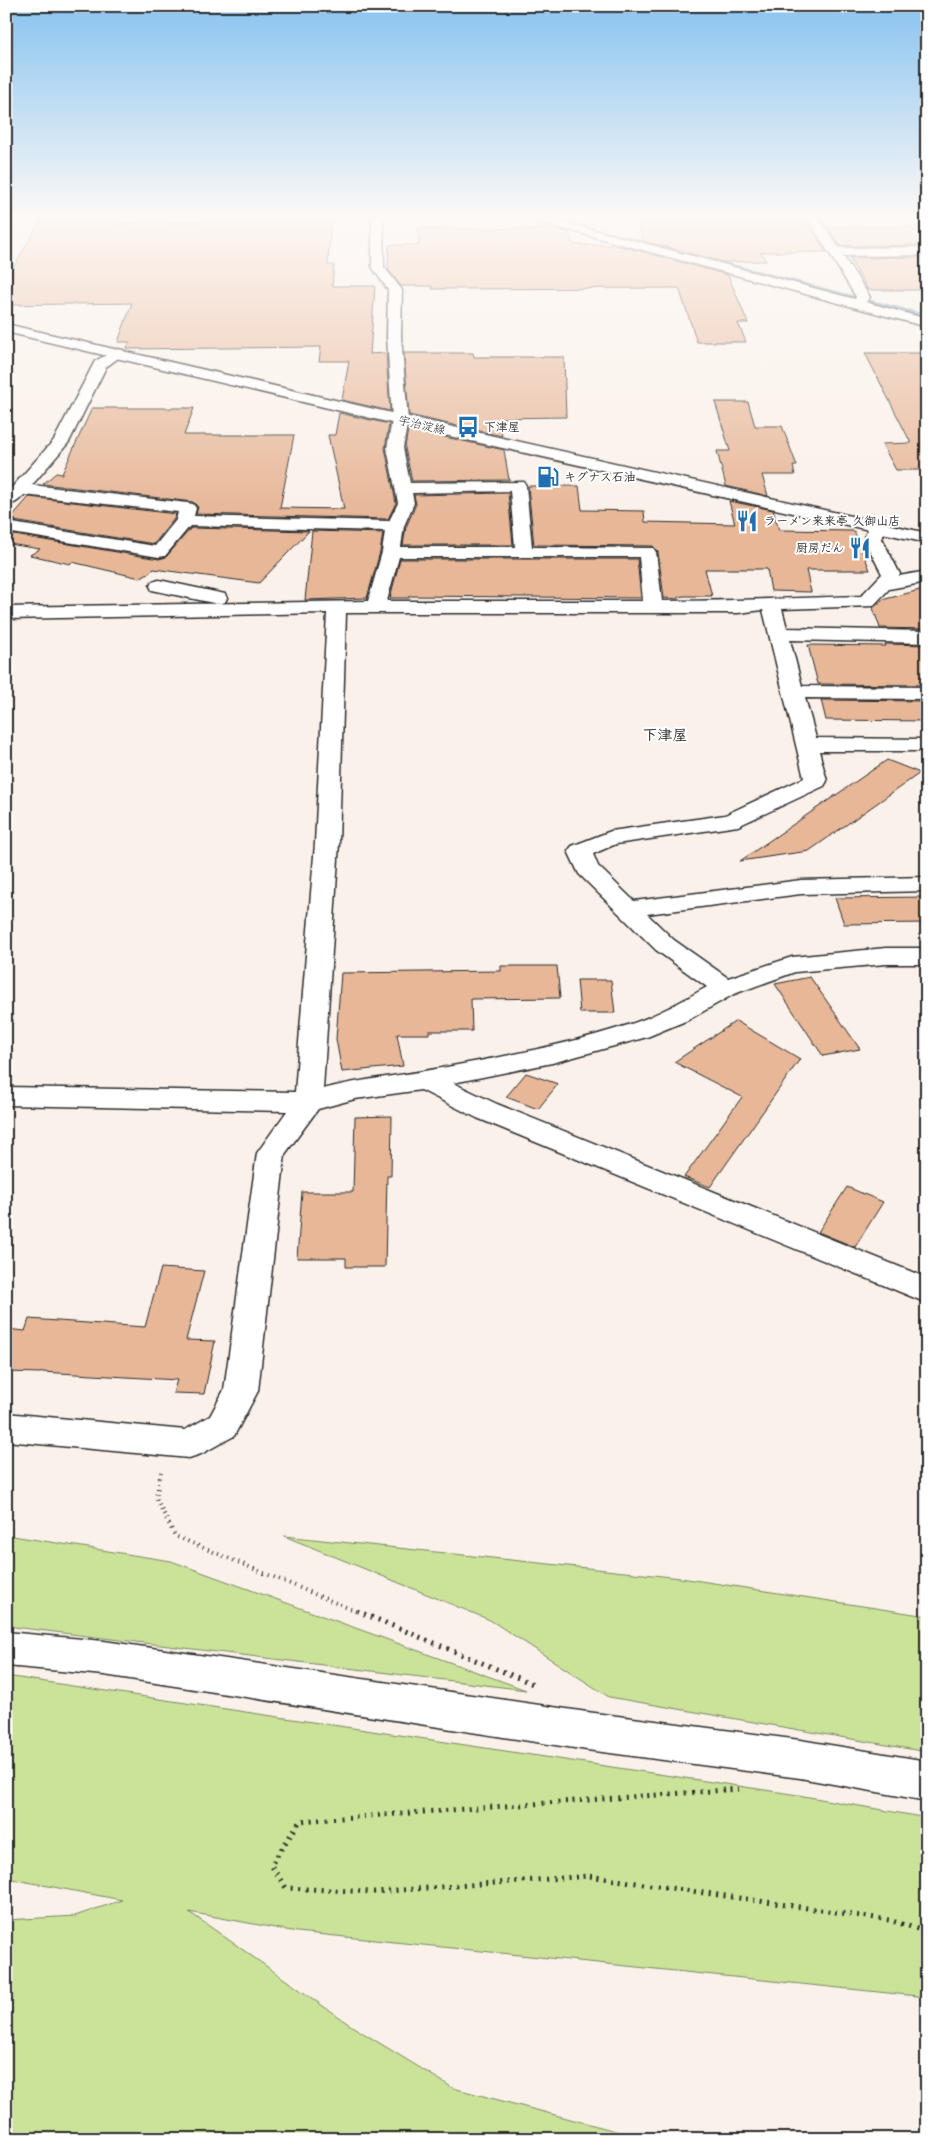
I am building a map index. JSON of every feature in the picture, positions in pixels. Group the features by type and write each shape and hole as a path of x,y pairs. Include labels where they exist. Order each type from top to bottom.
{"street":[{"path":"376,607 391,552 395,526 406,503 395,448 400,420 394,336 394,315"},
{"path":"898,315 927,323"},
{"name":"宇治淀線","path":"6,328 400,420 927,538"},
{"path":"6,503 61,442 100,364 118,353"},
{"path":"403,488 518,486 524,552"},
{"path":"6,527 159,552 185,521 187,508 19,489"},
{"path":"185,521 395,526"},
{"path":"6,613 376,607 738,607 771,603 866,602 884,585 891,574 873,539 876,526"},
{"path":"391,552 648,552 653,607"},
{"path":"884,585 927,576"},
{"path":"159,586 269,608"},
{"path":"725,988 665,945 587,870 580,852 611,838 730,821 816,781 771,603"},
{"path":"6,1428 189,1444 222,1426 241,1391 271,1152 308,1102 327,843 337,608"},
{"path":"780,634 927,637"},
{"path":"794,692 927,693"},
{"path":"807,744 927,745"},
{"path":"628,909 801,887 927,884"},
{"path":"6,1096 308,1102 354,1090 424,1080 552,1054 638,1031 679,1014 725,988 792,965 886,956 927,956"},
{"path":"424,1080 487,1111 927,1291"},
{"path":"6,1649 114,1660 586,1731 800,1759 927,1781"}],"path":[{"path":"166,1442 156,1498 175,1536 535,1685"},
{"path":"747,1786 738,1790 300,1821 270,1864 286,1888 375,1892 589,1876 889,1920 927,1932"}],"green space":[{"path":"6,1535 171,1561 526,1690 6,1626"},
{"path":"284,1536 681,1578 927,1616 927,1752 609,1697 490,1620"},
{"path":"6,1676 798,1795 927,1818 927,1997 297,1932 189,1912 350,2025 453,2088 646,2139 6,2139 6,1920 75,1916 122,1900 6,1878"}],"building":[{"path":"128,315 373,315 370,354 386,353 390,411 342,400 349,361 319,361 321,347 126,349 130,342 118,342"},
{"path":"688,315 745,315 748,323 738,323 746,342 697,342"},
{"path":"404,353 473,353 474,357 564,357 566,417 499,418 502,436 409,415"},
{"path":"865,353 927,353 927,475 924,470 896,470 882,444 911,443"},
{"path":"715,402 748,402 755,426 782,426 797,466 793,466 795,475 762,475 768,496 726,486 717,451 730,451"},
{"path":"92,408 194,408 184,435 294,435 280,508 344,509 328,435 335,435 339,413 389,424 385,448 396,503 388,519 196,514 198,507 193,502 43,484 56,473 62,474"},
{"path":"408,429 504,450 509,480 412,481 405,448"},
{"path":"528,486 579,486 582,510 644,511 645,522 735,524 729,501 773,510 779,530 854,531 870,570 806,570 811,592 771,591 767,569 705,569 712,596 684,596 678,597 678,599 664,598 658,552 653,546 534,545"},
{"path":"508,493 513,545 403,545 406,527 416,504 414,495"},
{"path":"29,497 176,514 154,544 10,519"},
{"path":"191,528 309,531 259,583 154,569 140,578 72,562 70,564 30,555 40,549 9,544 12,541 7,540 14,535 159,559 166,557"},
{"path":"312,531 383,533 380,552 367,598 305,600"},
{"path":"400,559 637,559 641,598 409,596 409,598 390,598"},
{"path":"927,588 927,629 880,628 873,608 882,600"},
{"path":"885,644 927,645 927,685 818,684 808,645 886,646"},
{"path":"821,700 927,701 927,721 826,720"},
{"path":"887,760 920,773 809,851 740,861"},
{"path":"927,897 927,923 844,924 835,898"},
{"path":"501,966 557,966 560,998 471,999 472,1031 429,1031 429,1034 397,1034 403,1066 342,1072 336,1039 341,973 501,971"},
{"path":"810,977 860,1049 823,1056 775,984"},
{"path":"577,980 611,980 615,1013 580,1013"},
{"path":"736,1021 800,1059 710,1187 684,1177 742,1097 674,1062"},
{"path":"526,1073 558,1084 538,1109 506,1097"},
{"path":"392,1116 391,1176 387,1176 385,1267 346,1267 346,1258 297,1258 302,1192 353,1192 355,1117"},
{"path":"847,1187 883,1202 855,1247 818,1232"},
{"path":"161,1268 204,1271 186,1340 215,1341 204,1394 173,1393 177,1380 42,1372 6,1372 6,1329 25,1331 29,1319 145,1327"}],"waterway":[{"path":"920,315 927,317"}],"place":[{"name":"下津屋","path":"468,427"},
{"name":"キグナス石油","path":"548,477"},
{"name":"ラーメン来来亭 久御山店","path":"747,521"},
{"name":"厨房だん","path":"860,548"}],"district":[{"name":"下津屋","path":"665,735"}]}
